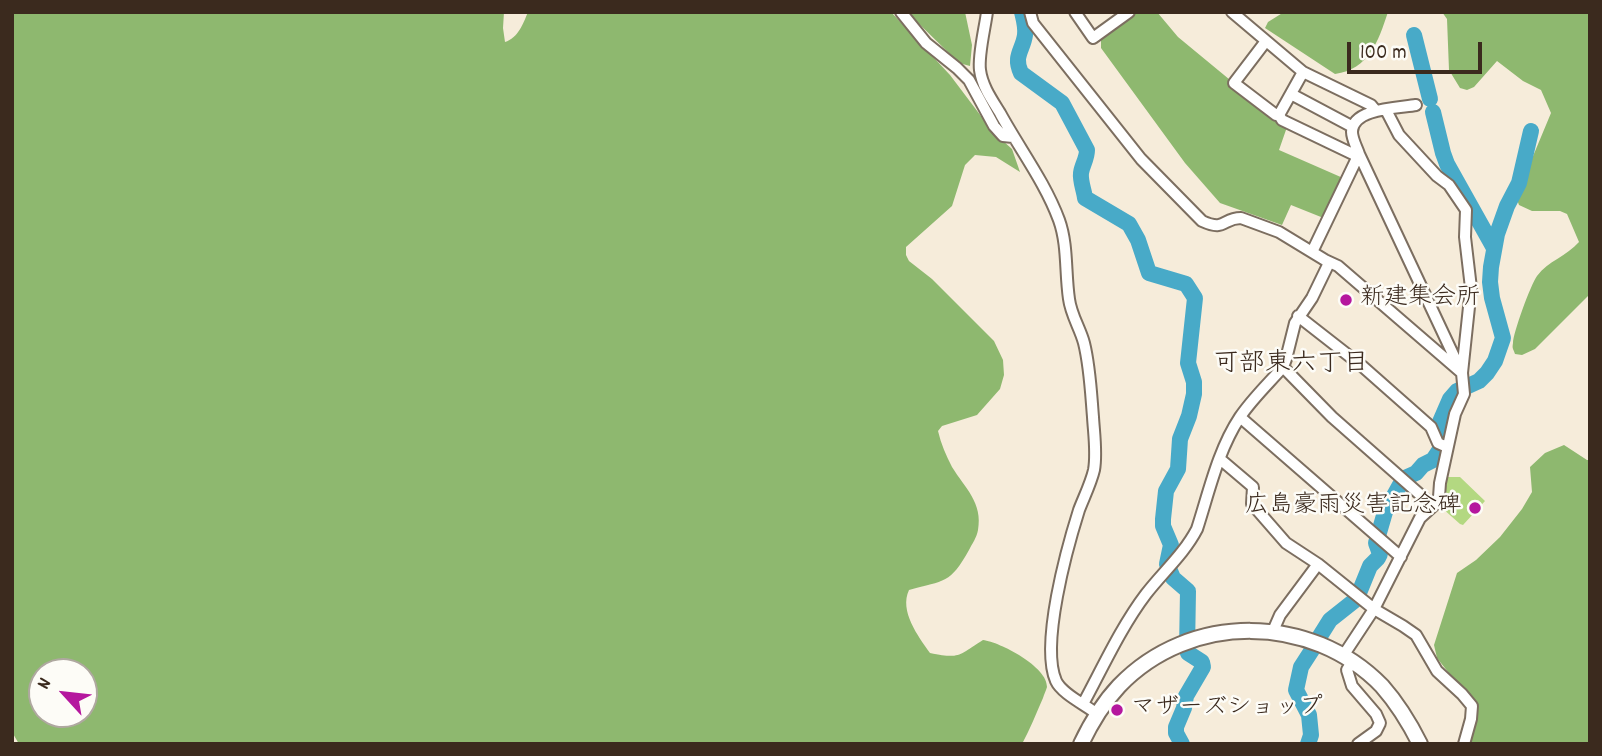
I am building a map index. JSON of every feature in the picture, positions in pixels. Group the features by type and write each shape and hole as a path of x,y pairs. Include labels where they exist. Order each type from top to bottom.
{"street":[{"path":"901,12 926,43 968,80 994,126 1003,136 1013,137"},
{"path":"987,12 979,67 982,81 1050,199 1060,223 1066,252 1069,299 1074,321 1085,346 1095,438 1094,472 1079,511 1054,608 1052,664 1057,683 1097,714"},
{"path":"1030,12 1033,23 1141,159 1202,221 1220,226 1235,218 1241,218 1279,232 1338,266 1462,373"},
{"path":"1075,12 1093,38 1129,12"},
{"path":"1232,12 1303,72 1381,110 1399,135 1437,176 1449,185 1466,211 1465,237 1471,288 1462,373 1464,394 1443,446 1439,497 1420,519 1348,659 1347,670 1352,686 1376,714 1380,723 1376,731 1358,744"},
{"path":"1266,41 1234,83 1279,115 1282,121 1355,155 1359,154"},
{"path":"1279,115 1303,72"},
{"path":"1291,94 1353,127"},
{"path":"1416,105 1381,110 1359,117 1351,134 1462,373"},
{"path":"1312,252 1359,154"},
{"path":"1083,704 1136,610 1192,539 1220,459 1240,417 1283,367 1295,323 1312,298 1328,262"},
{"path":"1298,316 1362,366 1431,427 1438,443 1443,446"},
{"path":"1283,367 1332,418 1433,506"},
{"path":"1240,417 1401,557"},
{"path":"1220,459 1253,487 1252,504 1286,543 1318,564 1374,609 1416,635 1437,671 1472,706 1464,744"},
{"path":"1273,631 1280,615 1318,564"},
{"path":"1081,744 1097,714 1119,686 1160,654 1217,633 1249,630 1273,631 1299,637 1327,647 1348,659 1382,687 1398,707 1420,744"}],"green space":[{"path":"12,12 504,12 505,42 517,34 528,12 891,12 950,75 993,132 1012,149 1020,172 996,157 975,155 965,165 952,206 906,247 909,261 932,279 994,341 1003,360 1004,375 1000,389 977,415 942,426 938,431 952,467 975,504 979,520 978,530 957,569 939,582 909,590 906,606 911,623 930,653 958,655 983,640 1011,650 1040,671 1047,687 1022,744 19,744 12,732"},
{"path":"907,12 965,12 972,45 970,66 959,63"},
{"path":"1138,12 1157,12 1178,37 1287,127 1279,150 1343,178 1326,219 1291,205 1282,225 1220,203 1185,163 1101,48 1101,38"},
{"path":"1284,12 1388,12 1371,52 1356,66 1335,74 1265,28 1268,22"},
{"path":"1442,12 1590,12 1590,294 1535,349 1522,355 1515,354 1514,338 1534,281 1547,266 1579,242 1567,214 1560,211 1532,211 1519,205 1516,197 1551,113 1541,90 1523,81 1497,61 1474,87 1467,90 1460,88 1449,70 1447,19"},
{"path":"1564,445 1590,460 1590,744 1469,744 1474,705 1437,658 1434,645 1457,573 1476,560 1500,537 1522,509 1532,492 1530,467 1545,453"},
{"path":"1448,477 1460,477 1485,501 1463,525 1442,508 1447,481 1444,480"}],"waterway":[{"path":"1022,12 1025,32 1018,57 1021,73 1062,103 1087,150 1081,176 1085,198 1129,224 1138,240 1149,273 1186,284 1195,298 1188,363 1194,382 1194,394 1180,439 1178,469 1166,491 1163,519 1171,545 1167,564 1173,578 1188,591 1187,650 1202,662 1203,667 1186,696 1176,727 1182,744"},
{"path":"1414,35 1430,99"},
{"path":"1433,112 1447,164 1494,248"},
{"path":"1320,636 1330,620 1354,601 1370,566 1378,558 1380,554 1376,543 1385,512 1400,485 1407,477 1433,460 1439,451 1443,441 1440,422 1450,399 1457,391 1479,381 1495,361 1503,338 1492,298 1491,267 1497,234 1519,183 1531,131"},
{"path":"1308,744 1311,735 1309,715 1296,690 1301,667 1312,650"}],"place":[{"name":"新建集会所","path":"1346,300"},
{"name":"広島豪雨災害記念碑","path":"1475,508"},
{"name":"マザーズショップ","path":"1117,710"}],"district":[{"name":"可部東六丁目","path":"1291,366"}]}
